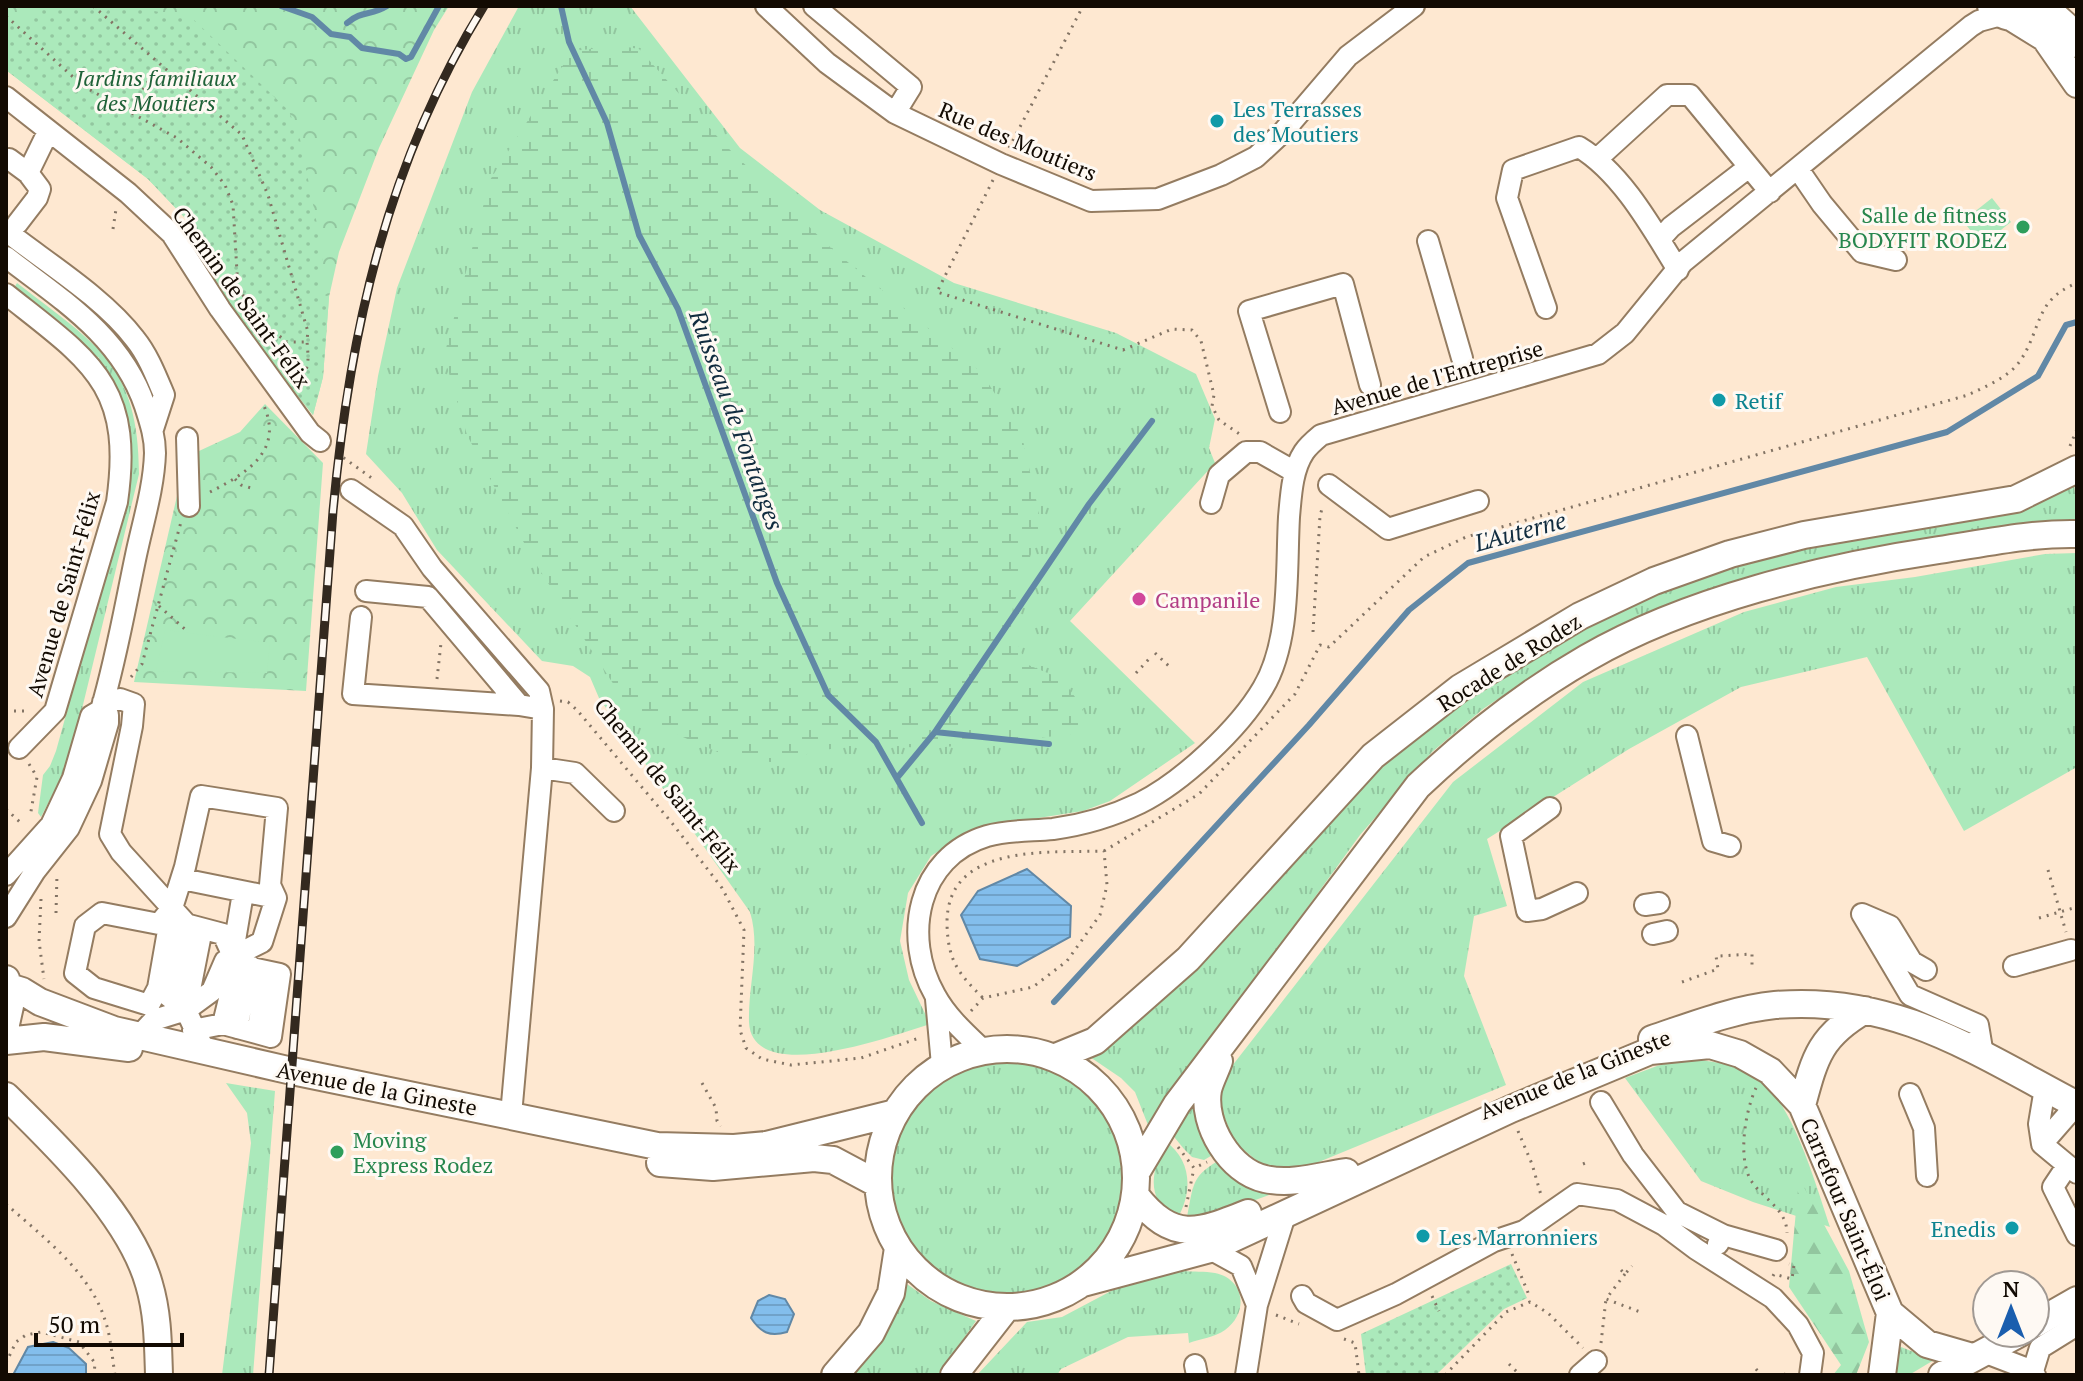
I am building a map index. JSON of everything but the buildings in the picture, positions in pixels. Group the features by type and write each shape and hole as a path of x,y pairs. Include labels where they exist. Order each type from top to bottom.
{"main road":[{"path":"1994,13 2028,15 2042,6 2065,25 2077,44"},
{"path":"1994,13 2045,38 2077,84"},
{"name":"Rocade de Rodez","path":"1056,1057 1095,1041 1188,959 1373,756 1460,688 1580,616 1654,581 1730,554 1804,535 2016,499 2077,469"},
{"name":"Rocade de Rodez","path":"1137,1183 1177,1104 1418,786 1452,754 1537,690 1589,657 1661,623 1750,591 1832,569 2049,533 2077,534"},
{"path":"6,1024 10,1006 7,983"},
{"name":"Avenue de la Gineste","path":"7,983 40,1002 139,1036 199,1041 511,1115 657,1146 734,1148 766,1145 895,1113"},
{"name":"Avenue de la Gineste","path":"1137,1183 1159,1222 1180,1230 1212,1227 1346,1172 1606,1057 1662,1036 1773,1005 1827,1004 1897,1017 1983,1055 2076,1105"},
{"name":"Carrefour Saint-Éloi","path":"1802,1105 1815,1057 1841,1024 1865,1010"},
{"name":"Avenue de la Gineste","path":"6,1041 44,1037 108,1044 655,1162 713,1167 814,1158 833,1160 878,1184"},
{"name":"Avenue de la Gineste","path":"1227,1038 1208,1090 1212,1128 1227,1152 1242,1168 1261,1179 1284,1182 1346,1172"},
{"name":"Carrefour Saint-Éloi","path":"1650,1051 1710,1045 1740,1054 1770,1071 1802,1105 1890,1313 1927,1344 1979,1355"},
{"path":"1020,1049 1056,1057 1088,1076 1113,1102 1130,1135 1137,1183 1130,1221 1119,1245 1103,1266 1083,1283 1060,1296 1034,1304 1007,1307 975,1303 945,1291 919,1273 898,1248 888,1228 878,1184 879,1159 895,1113 915,1086 942,1065 983,1050 1020,1049"},
{"name":"Avenue de la Gineste","path":"1083,1283 1210,1249 1511,1109 1650,1051"},
{"path":"6,1096 46,1135 128,1235 149,1283 158,1332 159,1375"},
{"path":"835,1375 871,1333 891,1293 898,1248"},
{"path":"2051,1320 2077,1300"},
{"path":"954,1375 1007,1307"},
{"name":"Carrefour Saint-Éloi","path":"1882,1375 1890,1313"},
{"path":"1942,1375 1995,1349"}],"street":[{"name":"Rue des Moutiers","path":"766,6 827,63 895,113 1001,164 1091,201 1158,199 1221,175 1256,157 1283,132 1348,56 1414,6"},
{"path":"814,6 911,87 895,113"},
{"name":"Avenue de l'Entreprise","path":"942,1065 948,1028 924,969 918,921 922,901 943,861 963,846 987,836 1088,822 1142,802 1174,781 1226,734 1264,687 1281,643 1290,505 1295,472 1304,451 1321,435 1598,354 1625,333 1678,270 1798,169 1994,13"},
{"path":"1598,158 1667,95 1690,95 1770,192"},
{"name":"Chemin de Saint-Félix","path":"6,97 128,193 172,234 220,309 310,433 320,441"},
{"path":"28,173 48,132"},
{"path":"1546,308 1507,198 1513,170 1579,147 1598,158 1661,238 1678,270"},
{"path":"9,159 28,173 40,189 37,198 11,228 135,339 167,394 153,429"},
{"path":"1661,238 1749,167"},
{"path":"1798,169 1862,252 1896,260"},
{"path":"1428,241 1462,358"},
{"path":"6,257 100,331 120,354 136,381 153,429 155,455 150,493 102,706 108,715 108,723 91,781 69,828 35,871 6,917"},
{"path":"1280,412 1249,311 1262,307 1343,284 1370,385"},
{"name":"Avenue de Saint-Félix","path":"6,294 83,357 101,378 114,407 121,435 122,467 117,502 55,711 19,748"},
{"path":"187,438 189,506"},
{"path":"1211,503 1219,475 1246,452 1260,452 1295,472"},
{"path":"1329,485 1388,529 1478,501"},
{"path":"351,490 403,526 432,568 539,691 542,704 542,768 511,1115"},
{"path":"366,591 428,597 519,705"},
{"path":"361,617 353,694 542,704"},
{"path":"6,875 51,825 73,778 91,716 102,706 120,699 134,704 110,834 121,852 200,939 186,1010"},
{"path":"1687,736 1713,841 1730,846"},
{"path":"542,768 575,773 614,811"},
{"path":"172,908 159,924 102,913 85,926 75,973 94,988 149,1005 158,988 172,908 182,879 201,796 277,808 270,885 276,898 262,942 247,964"},
{"path":"1550,808 1511,836 1527,911 1542,909 1577,893"},
{"path":"182,879 276,898"},
{"path":"239,1028 247,964 243,893"},
{"path":"1926,970 1912,962 1890,926 1862,914 1910,995 1978,1025 1983,1055"},
{"path":"189,925 223,934 247,964"},
{"path":"2014,966 2070,945"},
{"path":"139,1036 154,1020 186,1010 212,991 225,961 280,974 271,1037 239,1028 199,1041 186,1010 158,988"},
{"path":"948,1028 983,1050"},
{"path":"2045,1088 2039,1124 2042,1144 2072,1169 2053,1187 2077,1235"},
{"path":"1910,1094 1924,1128 1927,1176"},
{"path":"1601,1102 1633,1155 1677,1212 1723,1235 1781,1249"},
{"path":"2042,1144 2076,1105"},
{"path":"1645,1215 1662,1193"},
{"path":"1302,1296 1306,1303 1337,1320 1396,1294 1494,1241 1524,1231 1577,1194 1617,1200 1664,1225 1773,1298 1798,1325 1813,1353 1810,1375"},
{"path":"1246,1375 1257,1305 1286,1212"},
{"path":"1711,1258 1723,1235"},
{"path":"1210,1249 1241,1266 1257,1305"},
{"path":"2051,1331 2077,1325"},
{"path":"2011,1363 2022,1349"},
{"path":"1979,1355 2034,1373 2033,1349"}],"path":[{"path":"93,6 242,135 268,195 308,332 304,342 308,354 307,365 296,395"},
{"path":"1083,6 937,292 1123,350 1172,329 1192,330 1201,341 1214,395 1212,406 1219,420 1245,438"},
{"path":"6,16 83,86 130,110 198,154 225,185 233,205 238,289 269,328 287,342 304,342"},
{"path":"130,110 160,63"},
{"path":"113,229 114,211 118,206"},
{"path":"1320,645 1329,647 1424,557 1466,537 1968,395 1998,381 2020,361 2047,302 2077,283"},
{"path":"126,679 130,679 142,664 183,515 198,497 235,479 259,460 269,434"},
{"path":"235,479 251,488"},
{"path":"1313,632 1320,516 1329,485"},
{"path":"159,606 187,631"},
{"path":"435,700 444,615"},
{"path":"1155,653 1172,669"},
{"path":"1136,673 1149,659"},
{"name":"Chemin de Saint-Félix","path":"542,704 568,702 577,710 722,888 744,930 740,1030 746,1048 762,1059 791,1065 861,1058 948,1028 983,998"},
{"path":"6,809 22,824 27,835 37,777"},
{"path":"1104,851 1107,885 1100,915 1067,961 1033,987 983,998 958,973 947,938 947,911 960,880 991,861 1025,853 1104,851"},
{"path":"56,913 57,863"},
{"path":"2048,870 2070,945"},
{"path":"42,894 39,941 44,983"},
{"path":"2039,918 2077,907"},
{"path":"1682,982 1718,969 1716,956 1752,954 1752,969"},
{"path":"1759,1081 1749,1103 1745,1131 1746,1166 1751,1180 1779,1210 1786,1225 1781,1249 1794,1265 1792,1279 1774,1274 1764,1294"},
{"path":"702,1083 716,1108 717,1121 722,1129"},
{"path":"1517,1129 1532,1164 1540,1194 1551,1213"},
{"path":"1174,1143 1194,1168 1227,1152"},
{"path":"1583,1164 1590,1161"},
{"path":"6,1204 41,1234 85,1282 105,1319 115,1375"},
{"path":"1510,1250 1529,1295"},
{"path":"1588,1368 1606,1299 1623,1272 1632,1266"},
{"path":"1429,1290 1439,1311"},
{"path":"1606,1299 1643,1313"},
{"path":"1445,1375 1506,1312 1530,1302 1548,1313 1588,1368"},
{"path":"6,1363 16,1342 26,1335 41,1332 79,1342 95,1363 94,1375"},
{"path":"1509,1364 1520,1375"},
{"path":"1756,1369 1761,1375"}],"green space":[{"name":"Jardins familiaux des Moutiers","path":"6,6 449,6 434,30 379,148 339,252 329,297 323,377 313,415 206,272 187,220 148,179 6,70"},
{"name":"Jardins familiaux des Moutiers","path":"38,6 93,6 104,15 111,6 127,6 192,18 289,111 300,139 323,254 318,292 329,297 323,377 313,415 230,312 206,272 187,220 148,179 6,70 6,16 22,28"},
{"path":"519,6 630,6 740,148 820,210 954,283 1116,333 1196,374 1215,419 1209,448 1215,463 1070,621 1195,743 1110,801 1083,811 974,828 931,856 908,893 900,941 909,980 930,1024 859,1045 799,1055 774,1052 756,1042 749,1022 754,953 750,912 599,698 590,677 573,666 542,661 437,550 402,493 366,454 378,376 397,288 472,92"},
{"path":"621,46 639,49 724,144 832,249 981,372 1022,436 1038,508 1038,534 1013,606 1011,627 1026,664 1062,679 1083,708 1076,734 925,749 867,742 810,753 782,763 734,759 634,716 532,558 467,435 444,356 490,180 572,51"},
{"path":"1992,198 2011,222 1982,245 1963,221"},
{"path":"17,283 69,323 108,360 131,407 137,437 139,474 73,746 41,817 38,813 43,775 56,751 119,523 129,429 119,395 99,357 96,358 75,336 14,288"},
{"path":"265,404 323,463 306,691 134,682 186,457 240,432"},
{"path":"2074,481 2077,520 1881,547 1805,562 1704,593 1598,638 1552,663 1483,709 1432,752 1360,835 1175,1090 1157,1121 1148,1125 1135,1092 1121,1078 1090,1057 1128,1029 1197,966 1356,793 1398,752 1443,715 1541,651 1647,599 1756,558"},
{"path":"2077,553 2077,767 1964,831 1867,657 1741,687 1629,749 1487,839 1507,906 1474,916 1464,976 1506,1085 1292,1173 1261,1164 1234,1142 1222,1111 1222,1089 1232,1066 1453,782 1583,682 1744,612 1836,587 1915,577 2045,554"},
{"path":"165,630 270,643 267,673 156,671"},
{"path":"1685,1059 1740,1069 1757,1077 1770,1089 1782,1105 1802,1146 1830,1227 1701,1181 1625,1078"},
{"path":"1010,1060 1055,1069 1093,1095 1119,1133 1128,1178 1119,1223 1093,1261 1055,1287 1010,1296 965,1287 927,1261 901,1223 892,1178 901,1133 927,1095 965,1069"},
{"path":"226,1083 275,1091 253,1375 222,1375 251,1143 247,1113"},
{"path":"1199,1084 1216,1153 1204,1160 1192,1157 1184,1149 1175,1138 1174,1129"},
{"path":"1165,1141 1181,1157 1187,1177 1186,1198 1177,1219 1166,1211 1155,1194 1154,1174"},
{"path":"1223,1158 1269,1195 1201,1220 1187,1217 1199,1176"},
{"path":"1799,1178 1849,1271 1869,1342 1856,1375 1833,1375 1841,1365 1789,1287"},
{"path":"1511,1264 1527,1298 1504,1309 1436,1375 1366,1375 1361,1334"},
{"path":"1183,1271 1225,1276 1238,1289 1238,1315 1225,1330 1189,1343 1188,1333 1128,1337 1061,1369 1057,1375 977,1375 1027,1322 1062,1317 1113,1290 1151,1276"},
{"path":"907,1284 931,1301 976,1321 938,1375 849,1375 871,1347"},
{"path":"1896,1345 1934,1360 1909,1375 1890,1375"}],"water":[{"path":"1027,869 1071,906 1070,937 1017,966 980,959 961,915 978,891"},
{"path":"769,1295 785,1299 794,1314 787,1332 766,1332 751,1318 758,1301"},
{"path":"53,1342 69,1348 86,1364 86,1375 13,1375 28,1347"}],"waterway":[{"path":"281,6 312,17 331,34 350,37 362,48 399,54 406,59 411,57 439,6"},
{"path":"347,23 357,16 387,6"},
{"name":"Ruisseau de Fontanges","path":"561,6 569,42 607,123 639,235 678,309 777,583 828,695 876,742 922,823"},
{"name":"L'Auterne","path":"1054,1002 1309,725 1409,610 1468,563 1947,432 2038,376 2066,325 2077,322"},
{"path":"897,778 935,732 1089,504 1152,421"},
{"path":"935,732 1049,744"}],"railway":[{"path":"269,1375 333,511 350,377 378,249 398,187 450,65 484,6"}],"place":[{"name":"Les Terrasses des Moutiers","path":"1217,121"},
{"name":"Salle de fitness BODYFIT RODEZ","path":"2023,227"},
{"name":"Retif","path":"1719,400"},
{"name":"Campanile","path":"1139,599"},
{"name":"Moving Express Rodez","path":"337,1152"},
{"name":"Enedis","path":"2012,1228"},
{"name":"Les Marronniers","path":"1423,1236"}]}
